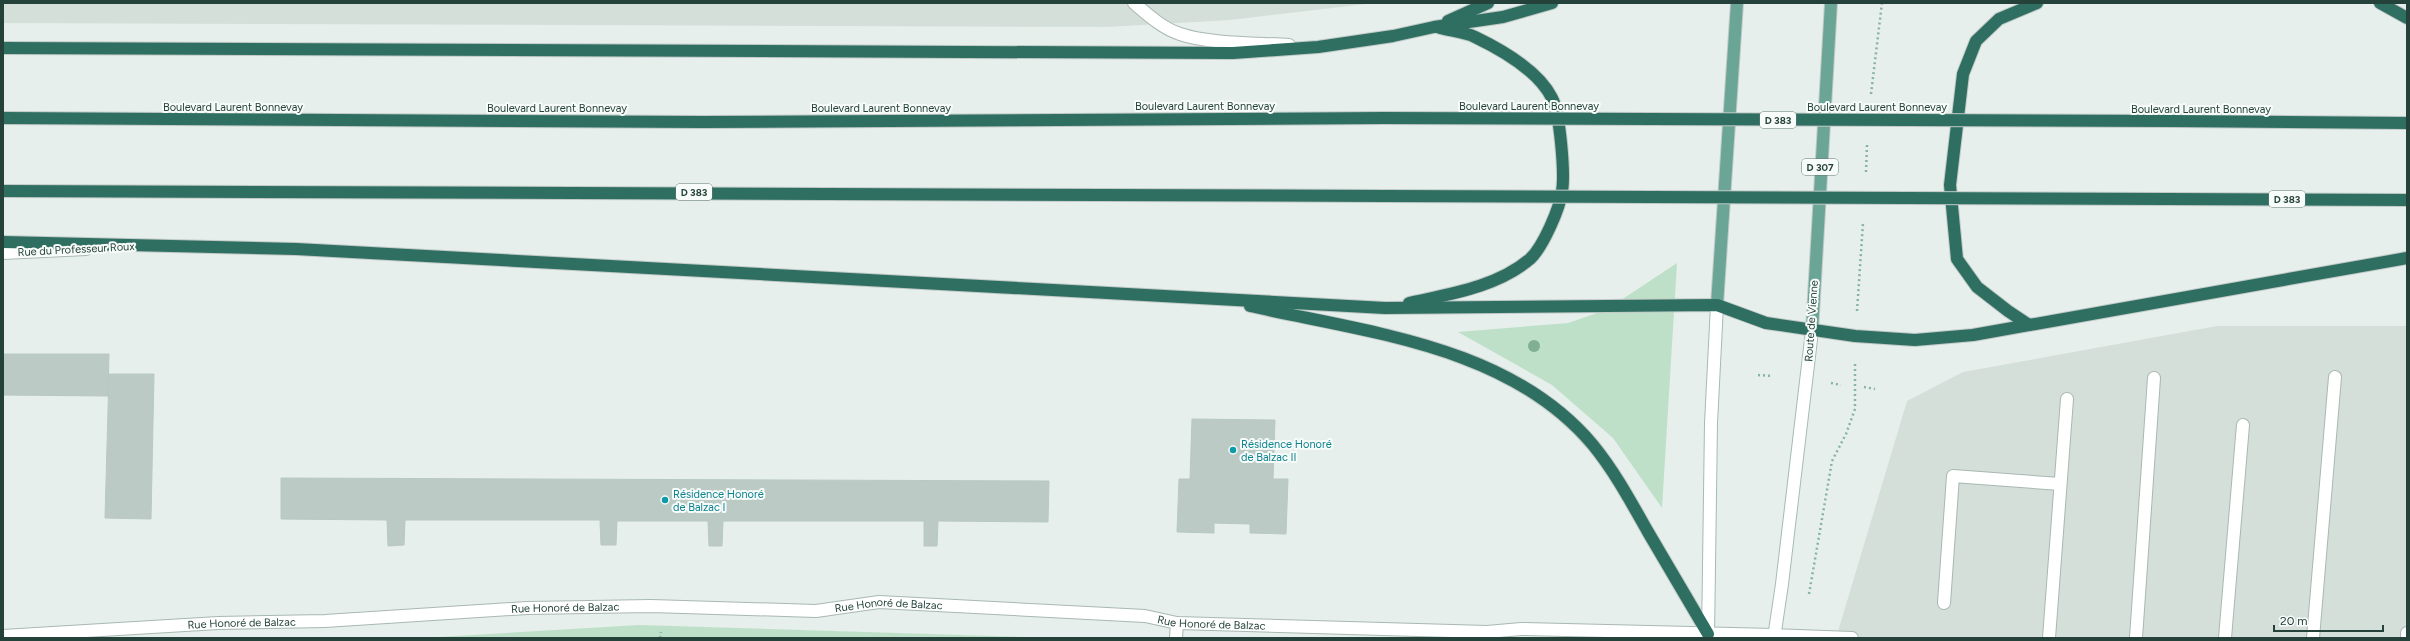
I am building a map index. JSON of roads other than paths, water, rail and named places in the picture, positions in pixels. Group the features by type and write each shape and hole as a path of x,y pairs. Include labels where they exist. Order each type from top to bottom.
{"highway":[{"path":"1434,27 1488,3"},
{"path":"3,48 1148,54 1233,53 1318,47 1393,36 1434,27 1503,17 1552,3"},
{"path":"2030,325 1977,286 1957,259 1950,184 1963,74 1976,41 1999,19 2037,3"},
{"path":"2380,3 2407,18"},
{"path":"1384,308 1463,291 1511,273 1531,258 1546,236 1562,191 1562,145 1553,99 1536,78 1516,60 1474,37 1434,27"},
{"name":"Boulevard Laurent Bonnevay","path":"3,118 710,122 1384,118 2407,123"},
{"name":"D 383","path":"3,191 2407,200"},
{"path":"3,242 296,249 1384,308 1717,305 1766,323 1812,331 1915,340 1973,335 2407,258"},
{"path":"1214,298 1421,344 1482,364 1516,381 1550,403 1593,446 1622,484 1708,636"}],"main road":[{"path":"1717,305 1737,3"},
{"name":"Route de Vienne","path":"1812,331 1831,3"}],"street":[{"path":"1134,3 1154,20 1180,34 1217,40 1318,47"},
{"name":"Rue du Professeur Roux","path":"3,253 150,246"},
{"path":"1708,636 1711,423 1717,305"},
{"name":"Route de Vienne","path":"1774,637 1812,331"},
{"path":"2313,638 2335,377"},
{"path":"2136,638 2154,378"},
{"path":"2049,638 2067,398"},
{"path":"2225,638 2243,424"},
{"path":"1944,603 1953,476 2060,484"},
{"name":"Rue Honoré de Balzac","path":"3,636 218,623 325,621 527,608 651,606 816,611 879,602 1145,616 1177,623 1487,632 1521,629 1542,634 1852,638"},
{"path":"1176,638 1177,623"},
{"path":"2407,633 2407,638"}],"place":[{"name":"Résidence Honoré de Balzac II","path":"1233,450"},
{"name":"Résidence Honoré de Balzac I","path":"665,500"}]}
